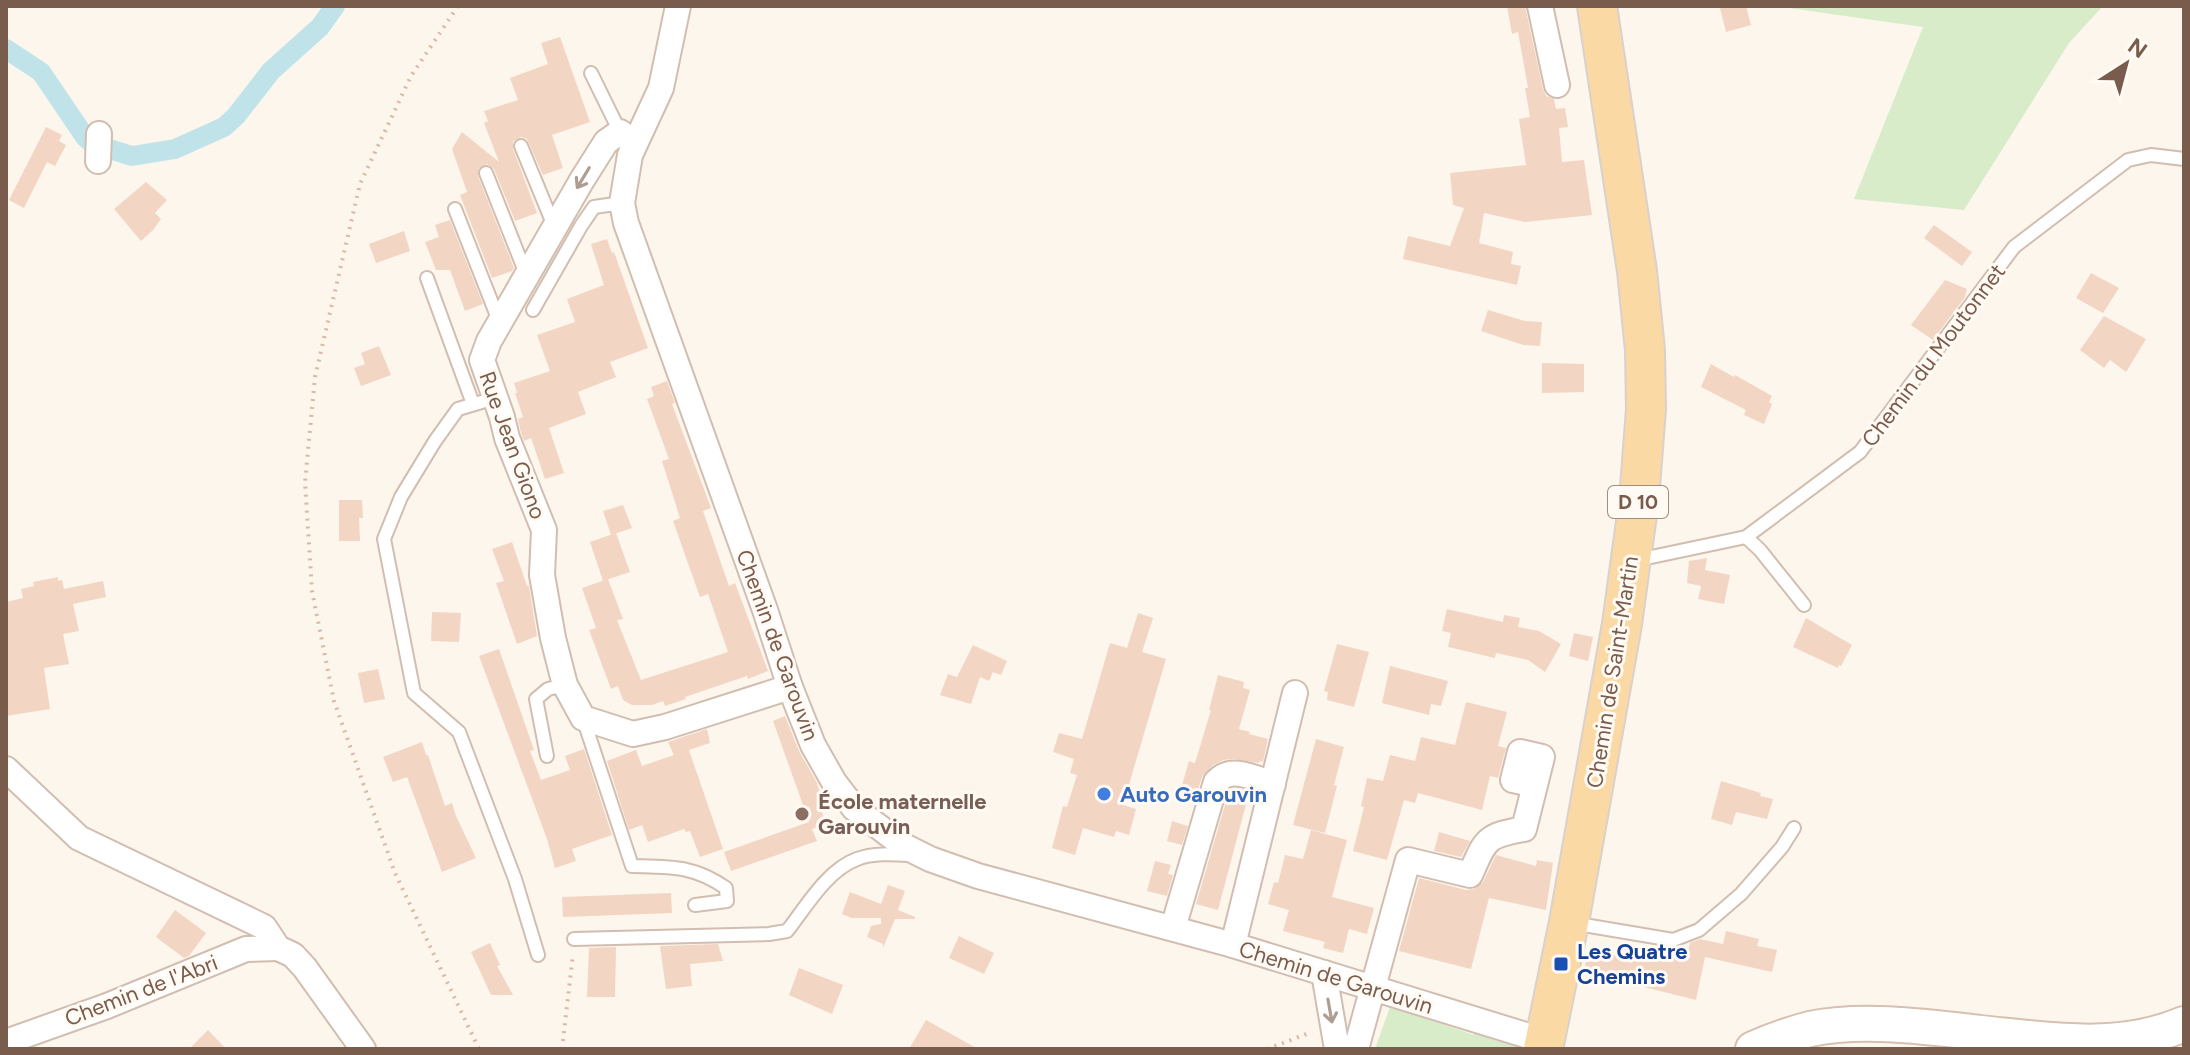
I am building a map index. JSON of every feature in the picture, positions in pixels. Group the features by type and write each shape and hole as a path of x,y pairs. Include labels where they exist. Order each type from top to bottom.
{"main road":[{"name":"Chemin de Saint-Martin","path":"1550,1046 1622,624 1639,500 1646,409 1645,350 1637,271 1597,6"}],"street":[{"name":"Chemin de Garouvin","path":"678,6 661,88 627,137 630,155 622,203 626,223 790,687 813,745 834,782 854,808 904,846 978,876 1233,945 1550,1046"},
{"path":"1540,6 1557,85"},
{"path":"98,161 99,134"},
{"name":"Rue Jean Giono","path":"583,718 565,685 553,638 542,575 544,530 507,438 484,401 482,360 489,341 606,142 627,137"},
{"path":"583,718 633,734 665,727 790,687"},
{"path":"1233,945 1295,693"},
{"path":"6,769 79,838 264,927 278,948 293,955 305,968 363,1049"},
{"path":"1173,928 1216,782 1222,775 1231,772 1273,784"},
{"path":"1356,1049 1408,860 1470,875 1484,846 1497,834 1524,829 1535,785"},
{"name":"Chemin de l'Abri","path":"6,1042 107,1006 246,949 278,948"},
{"path":"1324,973 1337,1049"},
{"path":"1753,1049 1812,1029 1852,1025 1977,1032 2059,1042 2098,1042 2136,1039 2184,1024"}],"lane":[{"path":"591,73 627,137"},
{"path":"521,146 555,228"},
{"name":"Chemin du Moutonnet","path":"1630,562 1746,537 1860,452 2014,247 2128,160 2151,155 2184,159"},
{"path":"486,173 527,277"},
{"path":"533,310 594,207 622,203"},
{"path":"455,209 500,324"},
{"path":"427,278 484,401 458,409 401,497 384,539 414,693 459,732 515,879 538,955"},
{"path":"1746,537 1804,605"},
{"path":"547,756 536,699 548,689 565,685"},
{"path":"583,718 632,866 678,868 709,876 726,888 727,901 695,905"},
{"path":"1569,922 1673,940 1699,930 1741,894 1782,847 1794,828"},
{"path":"574,939 787,931 843,866 860,858 890,854 923,855"}],"path":[{"path":"458,6 411,76 360,184 315,377 305,482 312,591 334,701 395,873 479,1049"},
{"path":"562,1049 574,939"},
{"path":"1267,1049 1333,1024"}],"green space":[{"path":"1789,6 2103,6 2069,43 1964,210 1854,199 1923,27"},
{"path":"1391,1004 1474,1035 1476,1029 1521,1041 1518,1049 1375,1049"}],"building":[{"path":"1507,6 1525,6 1543,89 1546,96 1554,99 1556,109 1565,108 1568,127 1559,128 1562,162 1584,160 1592,215 1525,222 1484,213 1479,243 1513,252 1511,264 1521,266 1517,285 1403,259 1408,236 1450,246 1464,208 1453,205 1450,173 1526,165 1519,119 1530,117 1525,88 1528,88 1518,32 1512,34"},
{"path":"1746,6 1751,25 1726,32 1720,8"},
{"path":"560,37 590,122 552,135 563,168 543,175 527,139 521,137 513,141 513,149 537,213 515,221 494,169 487,164 479,168 478,176 514,268 492,278 460,195 467,192 452,149 462,132 499,162 484,123 488,121 484,111 518,100 510,78 548,64 541,43"},
{"path":"46,127 62,135 59,141 66,145 55,166 47,162 24,208 9,200"},
{"path":"146,182 167,200 155,213 161,219 141,241 114,209"},
{"path":"450,220 483,304 465,311 450,270 436,270 425,242 439,237 435,225"},
{"path":"1934,225 1972,252 1962,266 1924,238"},
{"path":"404,231 410,251 376,263 369,244"},
{"path":"607,239 648,348 610,362 616,377 578,392 586,414 549,428 564,473 545,479 531,438 524,441 521,433 518,419 523,417 514,383 550,371 537,335 575,322 567,299 604,285 591,244"},
{"path":"2091,273 2119,288 2103,313 2076,298"},
{"path":"1945,280 1967,289 1965,297 1933,340 1911,325"},
{"path":"1488,310 1525,321 1542,322 1540,346 1523,345 1481,331"},
{"path":"2104,316 2146,339 2126,372 2110,360 2104,368 2080,350"},
{"path":"379,346 391,375 361,386 354,368 365,364 361,353"},
{"path":"1542,363 1584,364 1584,392 1542,393"},
{"path":"1711,364 1772,396 1764,424 1744,415 1746,410 1701,387"},
{"path":"667,381 675,403 672,404 711,508 703,511 729,586 735,583 768,671 665,706 663,701 652,705 632,705 623,700 618,686 611,689 589,630 596,628 582,588 608,579 623,619 617,620 641,680 728,652 708,594 700,597 673,521 680,518 662,461 669,459 647,399 654,396 651,387"},
{"path":"339,500 362,500 360,541 339,541"},
{"path":"623,505 632,528 611,535 603,511"},
{"path":"616,533 630,572 603,581 590,542"},
{"path":"512,542 529,586 537,636 517,644 496,583 504,581 492,549"},
{"path":"1707,558 1705,570 1730,575 1724,604 1698,599 1701,586 1687,583 1689,561"},
{"path":"58,577 64,589 103,581 106,597 73,604 79,631 63,634 69,664 44,668 50,709 6,716 6,602 23,598 21,589 34,586 33,582"},
{"path":"1447,609 1503,622 1504,615 1520,618 1518,627 1539,631 1561,644 1545,672 1528,660 1496,653 1495,658 1448,647 1451,633 1442,631"},
{"path":"432,612 461,613 459,642 431,641"},
{"path":"1138,613 1153,618 1142,652 1166,659 1123,805 1136,809 1129,835 1116,831 1114,837 1083,828 1075,855 1052,848 1063,806 1067,807 1077,775 1070,773 1074,759 1053,752 1059,733 1082,739 1110,643 1127,648"},
{"path":"1806,618 1852,645 1841,666 1838,668 1793,647"},
{"path":"1574,633 1593,637 1588,661 1569,656"},
{"path":"1337,644 1369,652 1354,707 1327,700 1328,692 1324,691"},
{"path":"973,645 1007,661 1001,675 993,672 989,681 980,677 971,704 940,695 948,674 957,677"},
{"path":"499,649 534,750 530,751 541,780 570,770 565,756 584,749 612,835 572,849 576,861 555,868 479,656"},
{"path":"1390,666 1448,681 1441,706 1431,704 1429,715 1382,703"},
{"path":"378,669 385,699 364,703 358,673"},
{"path":"1218,675 1244,682 1243,688 1250,690 1239,729 1268,739 1263,762 1223,760 1202,777 1196,796 1180,792 1189,761 1195,763"},
{"path":"1466,702 1507,712 1498,746 1506,748 1498,778 1490,776 1482,810 1418,793 1415,803 1404,800 1387,860 1353,851 1364,807 1361,806 1367,778 1383,781 1390,755 1415,761 1421,737 1455,745"},
{"path":"785,716 799,751 816,781 823,800 818,801 826,824 812,829 817,841 731,871 724,852 809,822 773,721"},
{"path":"707,729 710,743 689,750 723,849 700,857 690,831 684,829 648,842 642,825 629,830 607,761 636,750 642,766 674,755 668,742"},
{"path":"1316,739 1344,747 1325,833 1293,825"},
{"path":"422,742 445,806 452,803 476,858 442,872 407,777 393,782 383,757"},
{"path":"1721,781 1773,799 1767,819 1736,812 1732,825 1711,819"},
{"path":"1229,791 1251,792 1218,910 1196,904"},
{"path":"1172,821 1188,826 1182,845 1167,841"},
{"path":"1311,830 1347,840 1332,897 1374,908 1367,934 1349,929 1343,953 1323,948 1325,942 1283,931 1289,910 1268,904 1274,882 1278,883 1285,855 1303,859"},
{"path":"1439,832 1470,841 1461,857 1434,851"},
{"path":"1496,855 1536,866 1537,860 1553,863 1546,910 1489,898 1471,969 1399,951 1419,878 1466,890 1474,889 1483,882"},
{"path":"1155,861 1171,865 1168,874 1173,875 1167,896 1147,891"},
{"path":"888,885 905,891 898,910 915,919 895,919 883,948 883,944 867,937 871,926 881,924 881,918 852,918 842,914 850,892 881,904"},
{"path":"671,893 672,913 563,917 562,897"},
{"path":"175,910 206,933 189,956 184,958 156,937"},
{"path":"1726,931 1759,939 1757,946 1777,950 1772,972 1705,957 1696,1000 1584,972 1588,950 1649,962 1651,949 1686,959 1690,943 1700,939 1723,944"},
{"path":"959,936 994,953 984,974 949,958"},
{"path":"490,943 500,965 497,966 513,995 491,995 471,952"},
{"path":"718,944 723,961 690,964 692,986 666,989 660,946"},
{"path":"616,947 615,997 587,997 589,948"},
{"path":"799,968 843,985 832,1014 789,995"},
{"path":"926,1020 978,1049 909,1049"},
{"path":"208,1030 226,1049 189,1049"}],"waterway":[{"path":"6,49 41,72 93,144 132,156 175,149 224,127 271,71 320,27 335,6"}],"place":[{"name":"Auto Garouvin","path":"1104,794"},
{"name":"École maternelle Garouvin","path":"802,814"},
{"name":"Les Quatre Chemins","path":"1561,964"}]}
